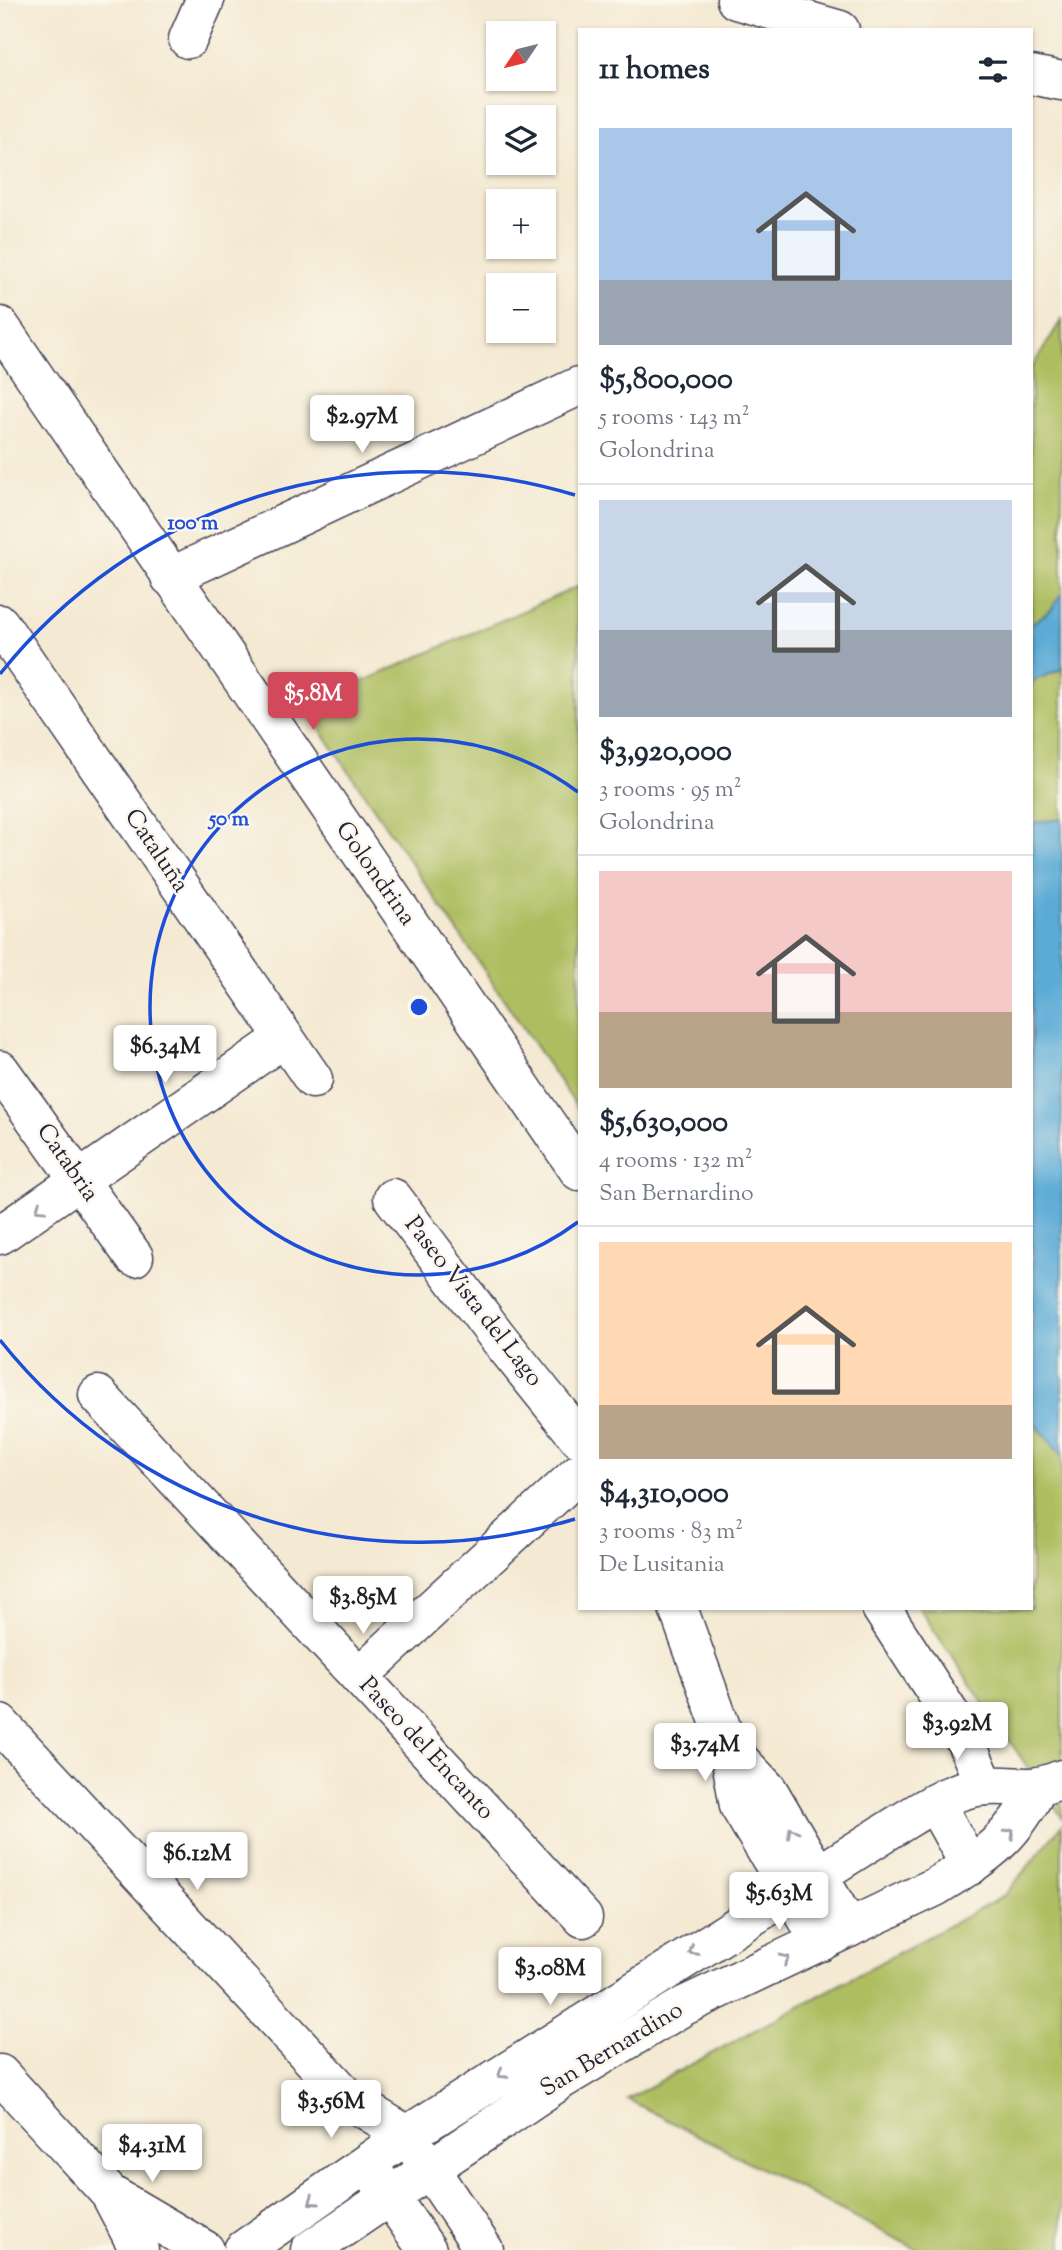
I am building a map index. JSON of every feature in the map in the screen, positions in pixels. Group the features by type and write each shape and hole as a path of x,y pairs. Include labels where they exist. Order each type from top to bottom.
{"street":[{"path":"188,39 205,0"},
{"path":"736,0 833,28"},
{"path":"1033,75 1062,81"},
{"name":"Golondrina","path":"0,326 578,1170"},
{"path":"170,577 578,386"},
{"name":"Cataluña","path":"0,624 313,1079"},
{"path":"0,1235 284,1038"},
{"name":"Catabria","path":"0,1070 134,1257"},
{"name":"Paseo Vista del Lago","path":"393,1198 496,1335 578,1436"},
{"name":"Paseo del Encanto","path":"99,1395 583,1918"},
{"path":"359,1676 578,1474"},
{"path":"679,1610 729,1749 739,1806 802,1882 835,1935"},
{"path":"881,1610 961,1731 985,1786"},
{"path":"0,1724 351,2101 407,2135 484,2250"},
{"name":"San Bernardino","path":"243,2250 407,2135 802,1882 935,1803 959,1792 985,1786 1050,1784"},
{"name":"San Bernardino","path":"310,2250 561,2080 684,2006 935,1887 970,1866 998,1845 1050,1784"},
{"path":"935,1803 970,1866"},
{"path":"0,2074 110,2194 139,2250"},
{"path":"351,2101 368,2163 427,2250"},
{"path":"110,2194 205,2250"}],"green space":[{"path":"1062,319 1062,1818 920,1610 1033,1610 1033,366"},
{"path":"578,586 578,1109 305,707"},
{"path":"1062,1825 1062,2250 918,2250 627,2099 1004,1896"}],"water":[{"path":"1062,592 1062,669 1033,681 1033,623 1051,610"},
{"path":"1062,819 1062,1456 1033,1421 1033,823"}]}
